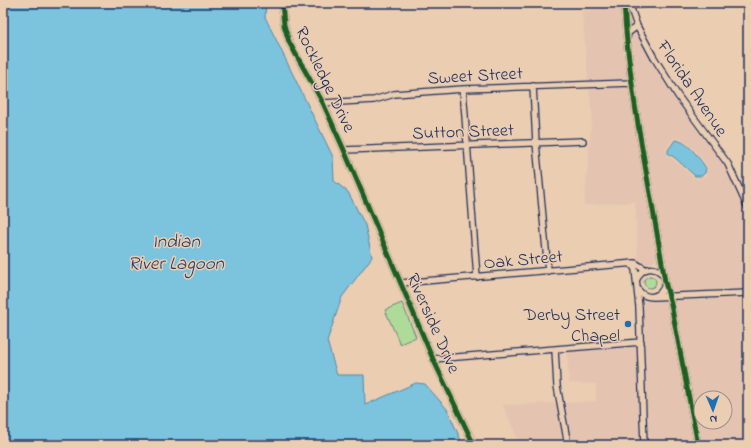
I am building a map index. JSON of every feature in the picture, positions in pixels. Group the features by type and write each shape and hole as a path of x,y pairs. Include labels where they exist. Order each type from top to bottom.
{"street":[{"name":"Rockledge Drive","path":"282,3 284,26 289,42 322,103 370,211"},
{"path":"669,3 627,4 626,41 631,82 665,280 678,335 698,445"},
{"name":"Florida Avenue","path":"627,4 653,56 678,96 728,164 748,208"},
{"path":"626,41 628,33 637,26"},
{"name":"Sweet Street","path":"322,103 374,100 394,94 463,89 631,82"},
{"path":"533,86 536,143 548,270"},
{"path":"463,89 477,277"},
{"name":"Sutton Street","path":"344,150 466,144 584,141"},
{"name":"Riverside Drive","path":"370,211 433,359 474,445"},
{"path":"661,256 658,262 640,273 636,281 640,292 651,297 748,293"},
{"path":"631,264 635,269 639,307 644,445"},
{"name":"Oak Street","path":"401,283 631,264 648,269"},
{"path":"639,307 644,299 657,295 663,290 665,280 659,271 648,269"},
{"path":"433,359 640,342"},
{"path":"555,349 557,386 568,445"}],"shaded area":[{"path":"614,3 621,3 622,42 628,80 588,81 582,11 615,7"},
{"path":"637,30 651,57 676,98 726,166 742,199 748,216 748,290 671,293 634,82 629,41 631,35","holes":["674,138 682,139 700,156 708,167 706,176 698,179 694,178 673,159 667,156 666,149"]},
{"path":"629,86 658,255 656,260 646,266 638,262 635,202 584,205 592,116 589,87"},
{"path":"748,296 748,445 701,445 699,430 733,430 733,390 693,390 693,398 673,299"},
{"path":"666,299 669,304 695,445 647,445 642,307 645,302 650,300"},
{"path":"638,345 642,445 571,445 563,403 596,401 596,384 569,383 567,351"},
{"path":"557,403 565,445 520,445 503,405"}],"green space":[{"path":"652,276 655,277 655,287 648,288 645,287 644,280 645,277"},
{"path":"402,303 416,337 400,344 385,310"}],"water":[{"name":"Indian River Lagoon","path":"3,3 266,3 265,17 333,157 334,181 348,192 365,225 372,257 342,297 327,341 337,375 364,375 365,405 416,383 425,384 447,409 463,445 3,445"},
{"path":"675,140 684,143 693,151 706,168 705,173 701,176 695,176 674,157 668,154 668,150"}],"cycle path":[{"path":"282,3 284,25 289,42 323,103 433,359 474,445"},
{"path":"624,3 635,108 665,282 671,304 698,445"}],"place":[{"name":"Derby Street Chapel","path":"628,324"}]}
